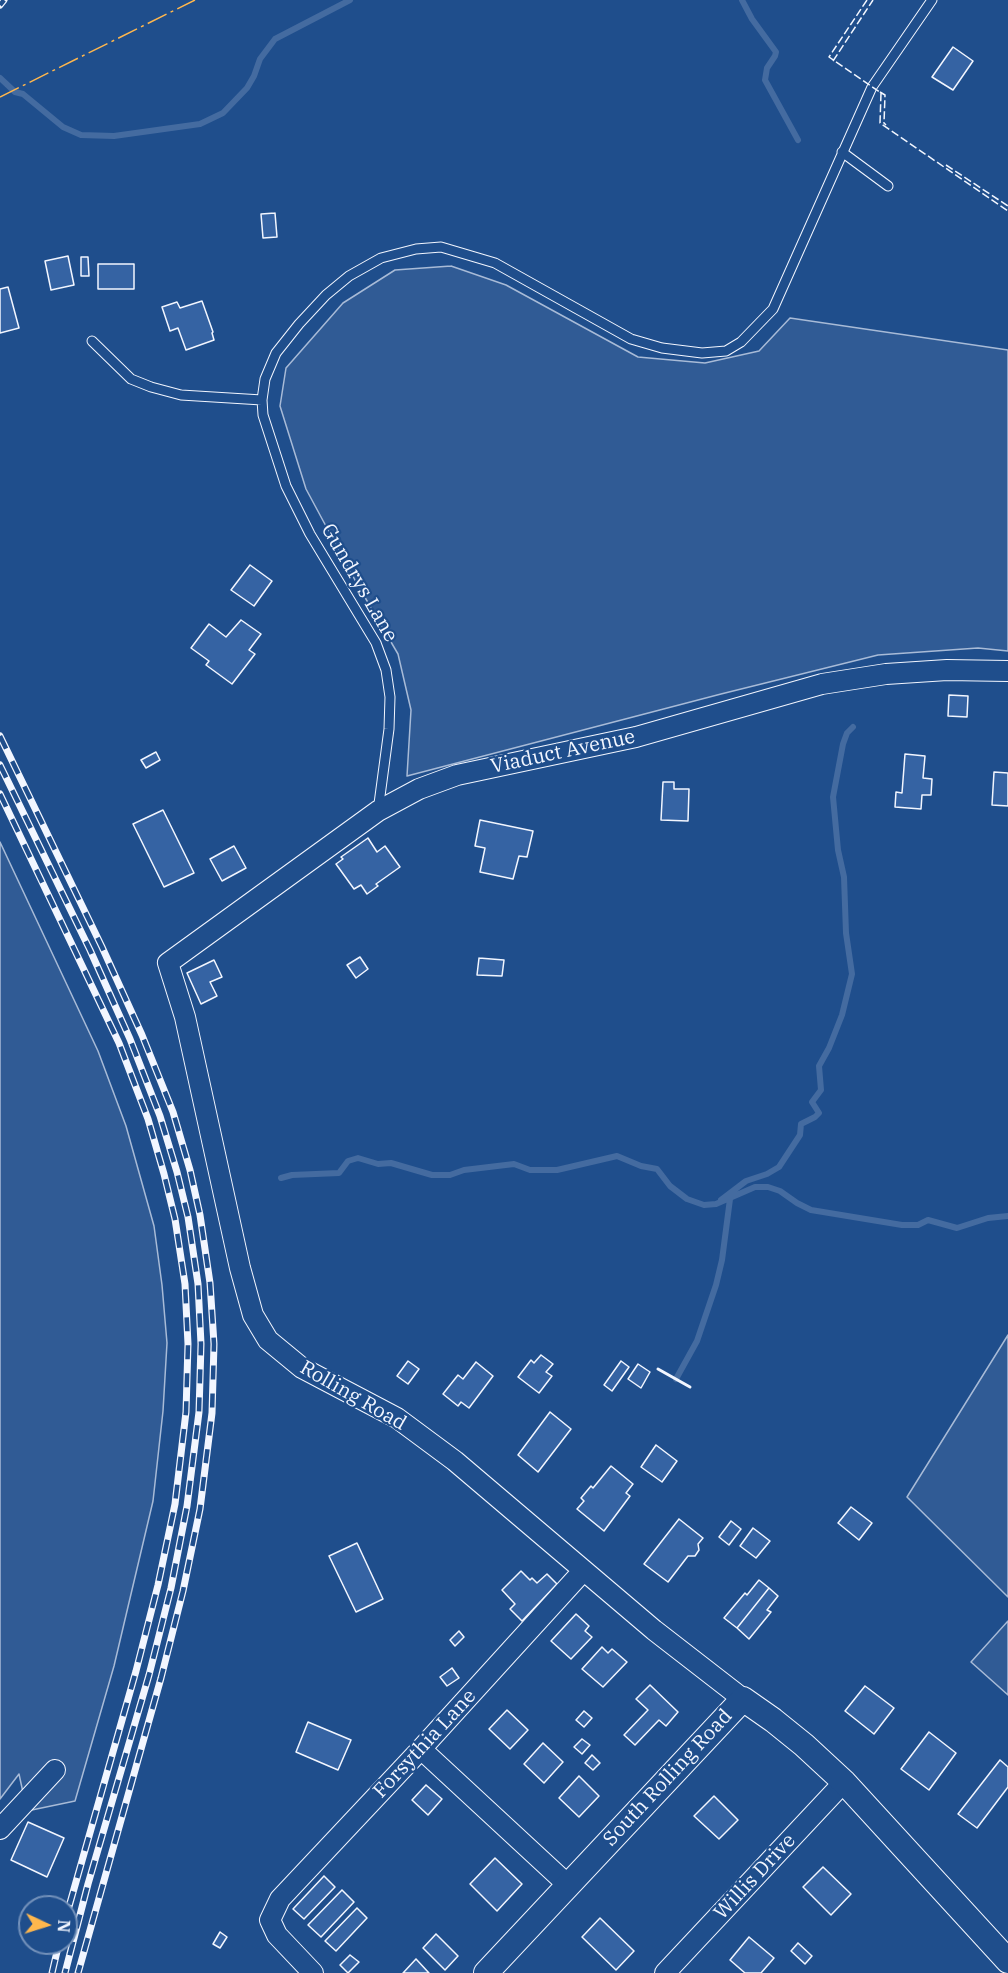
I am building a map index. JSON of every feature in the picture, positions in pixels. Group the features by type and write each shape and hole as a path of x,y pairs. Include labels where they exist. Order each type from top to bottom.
{"street":[{"name":"Viaduct Avenue","path":"168,963 378,810 419,789 457,775 636,737 822,684 886,674 947,670 1008,671"},
{"name":"Rolling Road","path":"168,963 185,1017 240,1268 253,1315 268,1340 302,1368 397,1418 455,1461 654,1630 743,1699"},
{"name":"Forsythia Lane","path":"313,1973 276,1935 270,1920 280,1899 583,1571"},
{"name":"South Rolling Road","path":"486,1973 743,1699 789,1732 844,1782 1008,1960"},
{"path":"421,1749 568,1885"},
{"path":"0,1829 55,1770"},
{"name":"Willis Drive","path":"666,1973 844,1782"}],"lane":[{"name":"Gundrys Lane","path":"378,810 389,729 390,697 386,670 376,643 310,534 286,486 263,415 262,400 266,380 276,354 299,324 326,295 349,276 381,258 416,249 441,246 495,263 630,339 663,348 702,353 726,351 741,342 773,309 872,87 932,0"},
{"path":"842,152 888,186"},
{"path":"92,341 131,379 151,387 181,395 262,400"}],"shaded area":[{"path":"451,266 506,285 638,357 705,363 759,351 790,318 1008,350 1008,651 978,648 878,655 407,776 411,710 398,654 306,489 280,406 286,368 343,303 395,270"},
{"path":"0,842 98,1051 126,1126 154,1226 167,1343 163,1411 153,1501 114,1666 75,1801 27,1811 19,1774 0,1799"},
{"path":"1008,1335 1008,1597 907,1497"},
{"path":"1008,1621 1008,1695 971,1662"}],"building":[{"path":"953,47 973,61 953,90 932,77"},
{"path":"275,213 277,237 263,238 261,214"},
{"path":"68,256 74,285 51,290 45,261"},
{"path":"81,257 88,257 89,276 81,276"},
{"path":"98,264 134,264 134,289 98,289"},
{"path":"8,287 19,328 0,333 0,289"},
{"path":"202,301 214,340 186,350 178,328 170,331 162,307 177,302 180,308"},
{"path":"250,565 272,581 254,606 231,590"},
{"path":"241,620 261,634 249,650 255,654 232,684 206,665 209,661 191,648 209,624 226,637"},
{"path":"949,695 968,696 967,717 948,716"},
{"path":"156,752 160,760 146,768 141,760"},
{"path":"905,754 925,756 923,778 932,779 931,795 922,795 921,809 895,807 896,792 902,793"},
{"path":"994,772 1008,773 1008,806 992,805"},
{"path":"663,782 674,782 674,789 689,789 688,821 661,820"},
{"path":"163,810 194,873 164,887 133,824"},
{"path":"480,820 533,831 527,857 519,856 513,879 480,872 485,848 475,846"},
{"path":"368,838 377,852 385,846 400,867 376,884 378,886 367,894 361,885 354,889 336,864 343,859 341,857"},
{"path":"234,846 246,868 222,881 210,859"},
{"path":"360,957 368,969 356,978 347,965"},
{"path":"479,958 504,960 502,976 477,975"},
{"path":"214,960 222,977 210,982 217,996 201,1004 187,973"},
{"path":"541,1355 553,1364 546,1372 552,1376 539,1393 518,1377 531,1360 534,1363"},
{"path":"408,1361 419,1369 408,1384 397,1376"},
{"path":"621,1361 629,1367 612,1391 604,1385"},
{"path":"476,1362 493,1376 469,1408 461,1402 458,1406 443,1394 458,1375 463,1379"},
{"path":"638,1364 650,1372 641,1388 628,1379"},
{"path":"550,1412 571,1429 538,1472 518,1455"},
{"path":"656,1445 677,1461 662,1482 641,1467"},
{"path":"611,1466 633,1484 626,1493 630,1496 604,1531 577,1509 584,1501 581,1498 591,1486 593,1488"},
{"path":"851,1507 872,1523 859,1540 838,1523"},
{"path":"679,1519 703,1538 698,1544 699,1550 695,1556 688,1556 668,1582 644,1564"},
{"path":"731,1521 741,1529 729,1545 719,1537"},
{"path":"753,1528 770,1541 756,1558 740,1546"},
{"path":"357,1543 383,1599 356,1612 329,1556"},
{"path":"521,1571 537,1583 547,1574 557,1584 522,1621 510,1609 515,1604 502,1590"},
{"path":"759,1580 769,1588 737,1628 724,1618"},
{"path":"769,1588 778,1596 767,1610 771,1612 749,1639 737,1628"},
{"path":"576,1614 589,1626 585,1631 592,1637 571,1659 551,1641"},
{"path":"459,1631 464,1637 455,1646 450,1640"},
{"path":"602,1647 608,1653 612,1649 627,1662 603,1687 582,1669"},
{"path":"452,1668 459,1678 447,1686 440,1677"},
{"path":"650,1685 678,1712 666,1726 659,1720 635,1745 624,1735 648,1710 636,1699"},
{"path":"865,1686 894,1708 874,1734 845,1711"},
{"path":"507,1710 528,1730 510,1749 489,1729"},
{"path":"584,1711 592,1718 584,1727 576,1720"},
{"path":"308,1722 351,1740 338,1770 296,1752"},
{"path":"929,1732 956,1753 929,1790 901,1769"},
{"path":"582,1739 590,1745 582,1754 574,1747"},
{"path":"543,1743 563,1762 544,1783 524,1764"},
{"path":"592,1755 600,1763 593,1770 585,1763"},
{"path":"1000,1760 1008,1767 1008,1787 977,1828 958,1814"},
{"path":"579,1776 599,1796 579,1817 559,1798"},
{"path":"426,1785 442,1799 428,1815 412,1800"},
{"path":"714,1796 738,1820 719,1839 694,1816"},
{"path":"28,1822 64,1838 47,1877 11,1860"},
{"path":"495,1858 522,1884 497,1911 470,1884"},
{"path":"823,1867 851,1894 831,1915 803,1887"},
{"path":"324,1876 335,1887 304,1919 293,1909"},
{"path":"342,1890 354,1902 321,1937 308,1925"},
{"path":"357,1908 367,1918 336,1951 325,1941"},
{"path":"600,1918 634,1951 616,1970 582,1937"},
{"path":"220,1932 227,1937 220,1948 213,1944"},
{"path":"436,1934 458,1956 445,1970 423,1948"},
{"path":"749,1937 774,1958 761,1973 745,1973 730,1960"},
{"path":"798,1943 812,1956 805,1964 791,1951"},
{"path":"350,1955 359,1962 348,1973 340,1965"},
{"path":"416,1959 429,1973 403,1973"}],"waterway":[{"path":"0,78 15,92 23,94 63,127 81,135 114,136 200,124 223,113 247,88 260,59 275,39 350,0"},
{"path":"742,0 752,19 776,52 767,68 765,80 798,140"},
{"path":"721,1200 746,1181 779,1167 800,1135 801,1124 819,1113 812,1102 821,1090 819,1066 842,1015 852,974 846,933 844,877 838,850 833,797 843,744 847,733 853,727"},
{"path":"281,1178 292,1175 339,1173 348,1161 358,1158 378,1164 391,1163 432,1175 450,1175 464,1170 514,1164 530,1170 557,1170 617,1156 641,1166 657,1169 670,1186 687,1199 704,1205 716,1204 755,1187 768,1187 780,1191 811,1210 902,1225 918,1225 928,1220 957,1228 988,1218 1008,1216"},
{"path":"676,1379 697,1341 716,1285 722,1260 730,1199"}],"railway":[{"path":"0,5 4,0"},
{"path":"0,736 102,947 142,1035 173,1112 200,1215 210,1283 214,1344 212,1413 200,1509 183,1591 161,1678 78,1973"},
{"path":"0,765 90,950 130,1039 160,1116 188,1217 198,1284 201,1344 199,1412 187,1506 171,1588 149,1675 88,1884 65,1973"},
{"path":"0,794 119,1043 148,1119 175,1219 185,1284 188,1344 186,1412 175,1504 158,1585 136,1671 72,1895"},
{"path":"52,1973 56,1955"}],"fence":[{"path":"867,0 829,57 881,93 880,123 1008,211"},
{"path":"833,61 873,0"},
{"path":"880,92 885,95 884,123 886,125"},
{"path":"946,165 1008,206"}],"wall":[{"path":"658,1369 690,1387"}],"power":[{"path":"0,97 195,0"}]}
